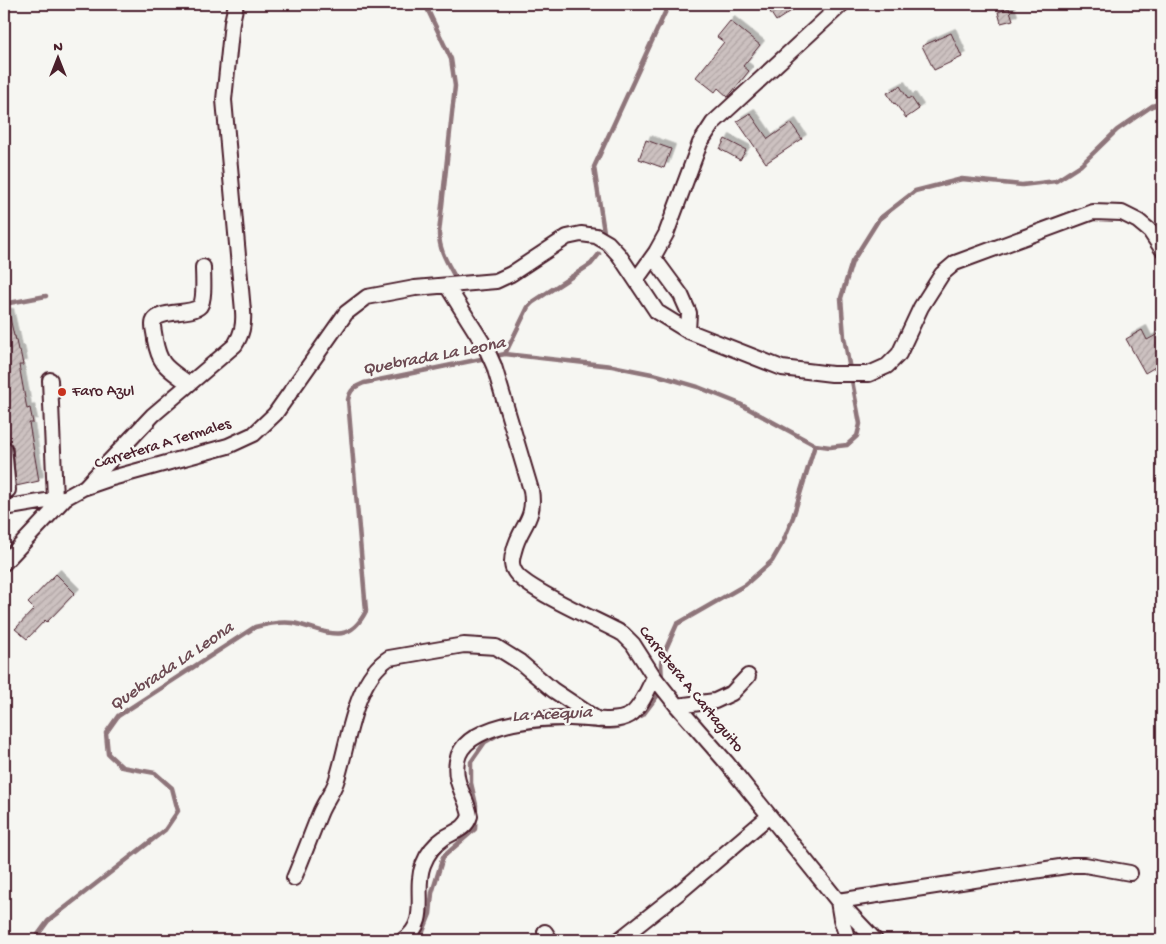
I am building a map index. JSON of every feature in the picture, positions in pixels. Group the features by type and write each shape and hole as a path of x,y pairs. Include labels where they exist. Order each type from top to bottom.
{"street":[{"path":"83,488 153,415 235,346 241,336 244,324 224,100 232,22 236,4"},
{"path":"636,280 653,257 666,234 700,143 713,123 837,5"},
{"name":"Carretera A Termales","path":"4,563 60,498 112,478 228,446 254,434 275,414 346,313 367,297 407,289 496,281 511,274 568,237 582,234 596,236 608,243 619,255 658,312 688,331 782,368 832,374 869,374 887,366 898,354 921,307 942,274 955,263 1093,212 1122,213 1138,221 1150,231 1162,249"},
{"path":"653,257 681,295 689,313 688,331"},
{"path":"189,384 165,366 158,356 153,323 161,315 195,309 200,306 203,300 203,268"},
{"name":"Carretera A Cartaguito","path":"447,286 486,348 494,366 531,490 533,503 530,519 517,541 513,553 512,564 514,572 542,593 623,634 633,644 654,677 677,706 726,762 838,901 874,940"},
{"path":"4,508 60,498 50,380"},
{"path":"4,448 8,490 4,491"},
{"path":"294,878 321,812 335,784 354,715 363,691 370,675 381,663 389,658 464,645 496,647 520,662 553,690 598,720"},
{"path":"677,706 715,701 732,693 748,676"},
{"path":"403,940 415,929 419,920 419,880 423,865 432,849 444,838 460,830 469,820 470,812 457,780 457,760 464,745 484,731 518,722 567,718 618,719 630,715 645,697 654,677"},
{"path":"619,940 681,891 769,816"},
{"path":"848,940 841,919 838,901 1073,865 1085,865 1130,873"}],"building":[{"path":"765,4 802,4 776,21"},
{"path":"1009,8 1013,20 1001,23 998,12"},
{"path":"730,21 760,45 743,66 749,71 728,97 718,88 715,92 696,77 724,42 717,37"},
{"path":"951,33 962,57 934,70 922,46"},
{"path":"900,86 908,99 911,97 919,109 906,118 887,93"},
{"path":"750,113 768,139 791,123 802,139 766,163 737,121"},
{"path":"725,139 746,150 740,160 720,149"},
{"path":"646,140 671,149 664,168 639,159"},
{"path":"4,313 9,313 18,350 20,350 23,365 19,365 27,409 30,408 33,423 29,423 39,481 16,486 13,447 8,440 4,415"},
{"path":"1142,330 1147,340 1162,332 1162,363 1145,373 1126,339"},
{"path":"56,574 75,593 47,622 45,620 27,639 15,629 34,609 28,603"}],"waterway":[{"path":"425,4 451,59 455,86 439,233 442,250 455,277"},
{"path":"604,232 594,167 669,4"},
{"name":"Quebrada La Leona","path":"34,940 48,921 165,830 178,811 172,788 155,773 122,767 108,754 106,733 118,716 255,627 288,622 324,632 342,633 351,630 359,623 366,611 348,400 351,391 355,388 364,383 505,354 612,366 657,375 698,387 738,403 815,445 830,447 847,445 857,436 860,424 844,337 841,298 852,262 879,219 915,191 962,179 1022,185 1056,181 1081,165 1117,130 1152,106 1162,103"},
{"path":"505,354 528,307 591,264 599,254"},
{"path":"4,304 46,296"},
{"name":"La Acequia","path":"662,680 661,663 677,624 745,585 772,561 783,542 793,517 815,445"},
{"name":"La Acequia","path":"634,719 643,715 658,695"},
{"name":"La Acequia","path":"516,729 568,725 608,728 627,723"},
{"name":"La Acequia","path":"412,940 422,934 430,914 432,893 443,857 475,829 476,805 471,783 471,762 485,742 501,733"}],"place":[{"name":"Faro Azul","path":"62,392"}]}
